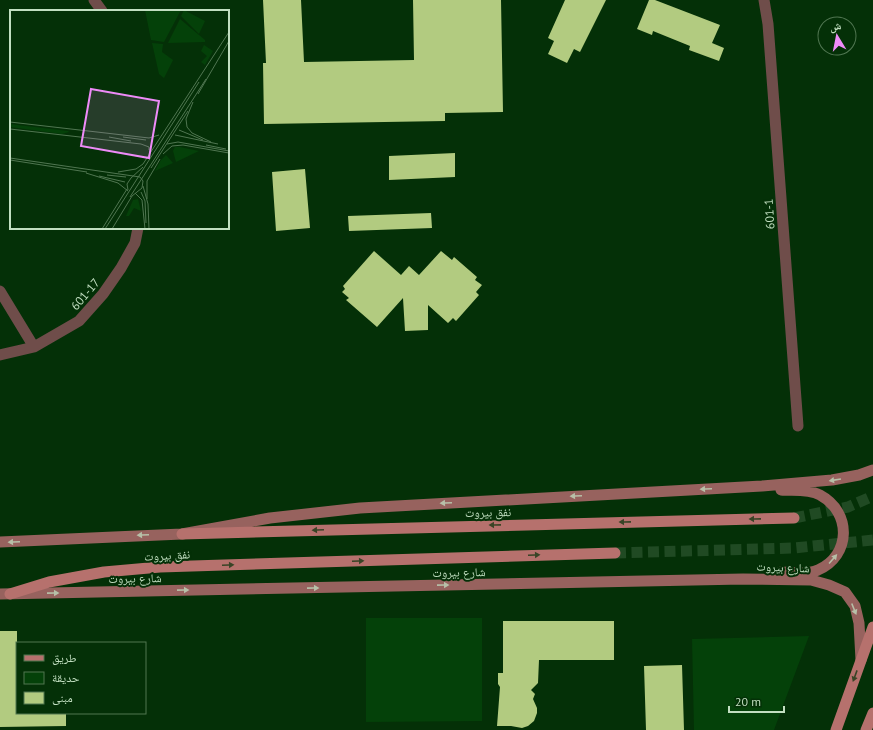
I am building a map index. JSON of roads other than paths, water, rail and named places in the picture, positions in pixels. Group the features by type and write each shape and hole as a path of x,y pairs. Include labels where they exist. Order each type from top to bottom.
{"main road":[{"path":"0,542 182,534 270,518 360,508 762,486 832,480 859,475 873,470"},
{"path":"743,579 763,574 816,571 829,564 838,554 843,540 844,526 839,513 831,502 819,494 804,491 776,490 762,486"},
{"name":"نفق بيروت","path":"182,534 794,518"},
{"name":"نفق بيروت","path":"5,594 49,582 104,572 160,567 615,553"},
{"name":"شارع بيروت","path":"5,594 743,579 811,580 829,585 845,592 855,606 859,623 861,660"},
{"path":"836,730 873,627"},
{"path":"866,730 873,713"}],"street":[{"path":"94,0 101,10"},
{"name":"601-1","path":"764,0 768,24 798,426"},
{"name":"601-17","path":"0,355 34,347 79,321 103,294 125,262 135,243 138,229"},
{"path":"0,291 34,347"}],"tunnel":[{"path":"794,518 848,507 873,496"},
{"path":"615,553 794,548 873,540"}]}
